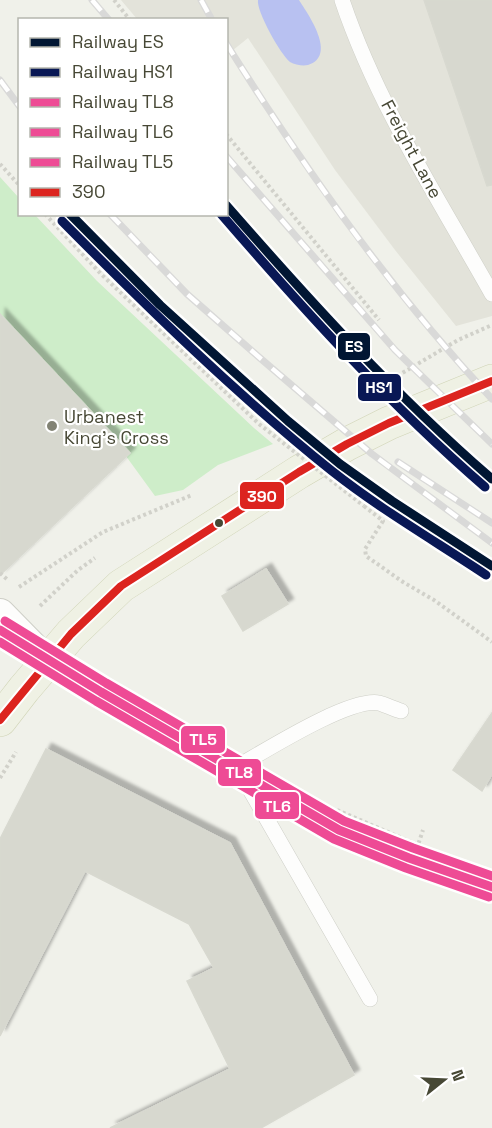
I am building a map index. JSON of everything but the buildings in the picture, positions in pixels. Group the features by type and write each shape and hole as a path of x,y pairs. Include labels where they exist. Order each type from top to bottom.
{"main road":[{"path":"0,720 71,634 121,586 346,444 389,423 492,381"}],"street":[{"path":"0,614 47,662"}],"lane":[{"name":"Freight Lane","path":"342,0 351,27 385,101 492,294"},
{"path":"47,662 178,739 233,768 245,781 370,999"},
{"path":"233,768 334,713 359,704 378,703 401,711"}],"path":[{"path":"114,0 128,18"},
{"path":"228,136 379,320"},
{"path":"0,164 18,184"},
{"path":"47,216 101,274 260,424 383,521 365,549 366,556 434,600 492,642"},
{"path":"331,489 340,483"},
{"path":"0,778 19,749"},
{"path":"337,810 418,845 423,830"}],"shaded area":[{"path":"121,0 492,0 492,316 456,326 335,170 248,38 228,54 228,18 136,18"}],"green space":[{"path":"0,177 18,197 18,216 36,216 97,281 273,444 218,465 183,490 155,496 115,441 0,326"}],"water":[{"path":"258,0 299,0 314,24 321,44 321,53 317,60 308,65 297,65 286,58 270,32 258,6"}],"railway":[{"path":"92,0 107,18"},
{"path":"201,0 211,18"},
{"path":"228,46 286,136 350,227 419,315 492,399"},
{"path":"0,80 18,104"},
{"path":"228,158 395,350 492,444"},
{"path":"112,216 187,294 260,358 372,454 492,543"},
{"path":"398,462 492,523"}],"rail line":[{"name":"ES","path":"228,207 387,381 492,479"},
{"name":"ES","path":"72,216 160,305 288,421 340,464 392,501 492,566"},
{"name":"HS1","path":"223,216 348,355 415,423 485,487"},
{"name":"HS1","path":"62,221 193,350 296,442 369,498 486,575"},
{"name":"TL5","path":"5,621 106,683 344,821 492,876"},
{"name":"TL8","path":"0,630 101,692 339,830 409,858 492,887"},
{"name":"TL6","path":"0,642 96,701 334,839 406,868 489,897"}],"transit line":[{"name":"390","path":"0,720 71,634 121,586 299,472 347,444 389,423 492,381"}],"place":[{"name":"Urbanest King's Cross","path":"52,426"}]}
